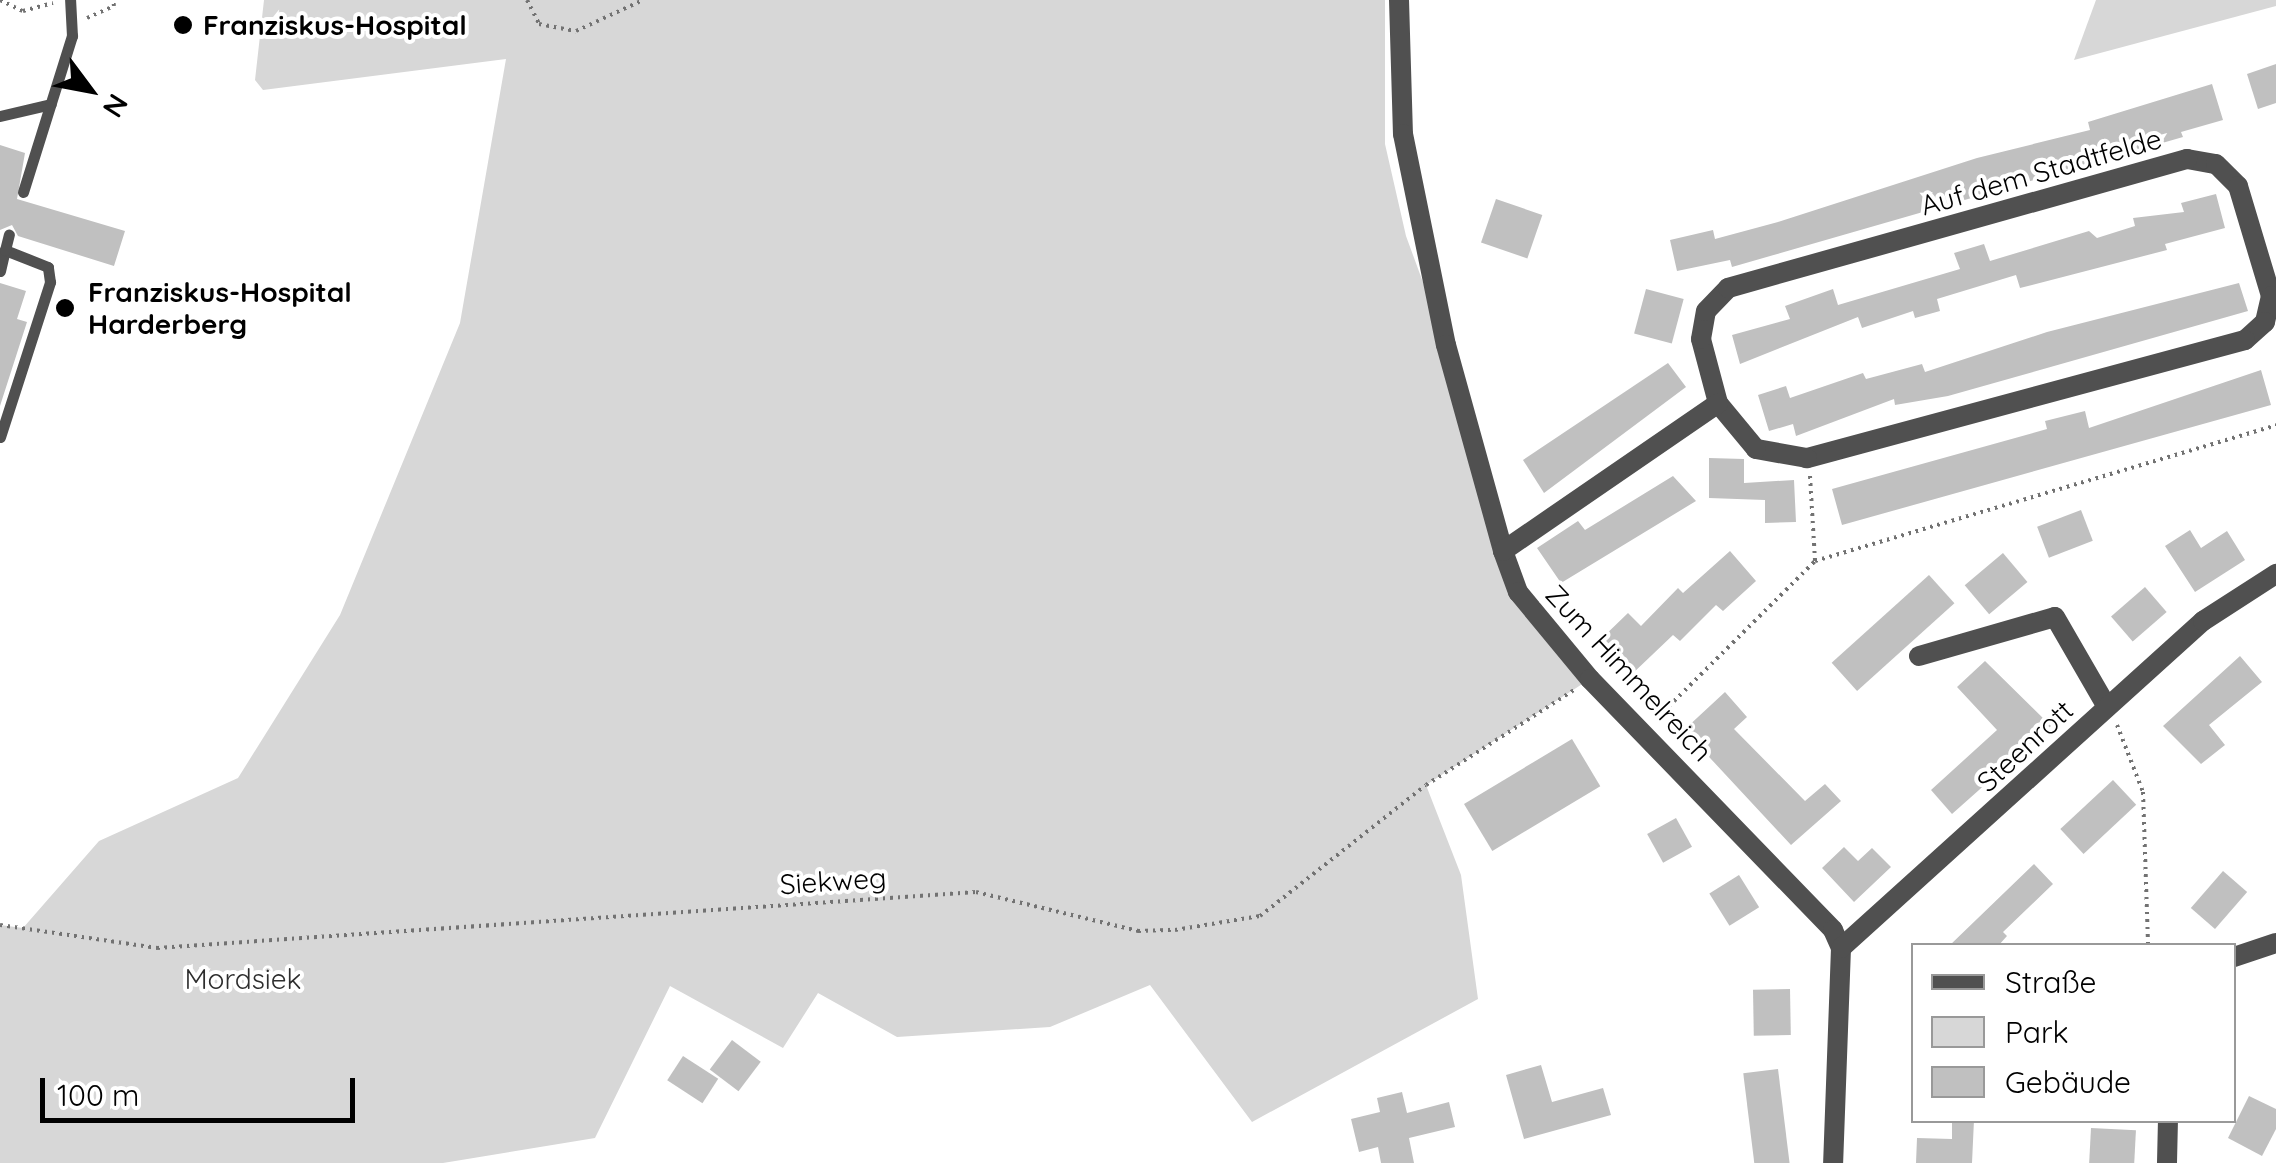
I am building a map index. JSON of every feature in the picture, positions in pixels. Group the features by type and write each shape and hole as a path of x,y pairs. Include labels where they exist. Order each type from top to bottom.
{"street":[{"name":"Zum Himmelreich","path":"1399,0 1403,134 1446,345 1502,551 1518,592 1590,679 1833,930 1841,948"},
{"name":"Auf dem Stadtfelde","path":"2187,159 2216,164 2238,186 2271,296 2265,322 2245,340 1808,458 1756,449 1718,403 1701,339 1706,311 1728,288 2187,159"},
{"path":"1502,551 1718,403"},
{"path":"2107,707 2204,621 2276,574"},
{"name":"Steenrott","path":"1841,948 2107,707 2055,617 1919,656"},
{"path":"2236,956 2276,943"},
{"path":"1832,1163 1841,948"},
{"path":"2166,1163 2168,1123"}],"lane":[{"path":"23,192 72,24 70,0"},
{"path":"0,116 51,104"},
{"path":"0,271 9,234"},
{"path":"0,437 50,282 48,267 5,250"}],"path":[{"path":"0,0 23,11 56,0"},
{"path":"72,24 114,6 113,0"},
{"path":"527,0 539,24 576,32 643,0"},
{"path":"1644,731 1815,560 2276,425"},
{"path":"1808,458 1815,560"},
{"name":"Siekweg","path":"0,925 157,948 976,892 1138,931 1175,930 1260,916 1426,785 1590,679"},
{"path":"2107,707 2143,792 2148,943"}],"green space":[{"name":"Mordsiek","path":"264,0 1385,0 1385,144 1406,236 1446,345 1518,592 1590,679 1426,785 1461,875 1478,999 1252,1122 1150,985 1050,1027 897,1037 818,993 783,1048 670,986 595,1138 443,1163 0,1163 0,925 23,928 99,841 238,778 340,615 460,323 506,59 263,90 255,80"},
{"path":"2096,0 2276,0 2276,6 2074,60"}],"building":[{"path":"2276,64 2276,103 2258,109 2247,74"},
{"path":"2212,84 2223,120 2181,132 2183,137 1732,267 1730,260 1677,271 1670,240 1713,230 1715,239 1778,222 1977,158 2090,130 2088,122"},
{"path":"0,145 25,153 17,199 125,231 114,266 18,236 12,225 0,230"},
{"path":"2216,194 2225,228 2165,244 2167,250 2020,288 2016,275 1937,299 1940,311 1915,318 1913,311 1862,328 1858,317 1740,364 1732,335 1790,319 1785,306 1833,289 1838,305 1960,269 1954,253 1984,244 1990,261 2089,231 2097,238 2135,226 2133,218 2184,212 2181,203"},
{"path":"1496,199 1542,215 1527,258 1481,242"},
{"path":"0,283 26,291 17,319 27,322 0,406"},
{"path":"2239,283 2248,311 1948,396 1895,405 1894,399 1796,436 1793,424 1769,431 1758,395 1786,386 1790,398 1863,373 1866,379 1922,364 1925,372 2047,332"},
{"path":"1646,289 1684,299 1672,344 1634,333"},
{"path":"1668,363 1686,387 1544,493 1523,460"},
{"path":"2261,370 2271,405 1842,525 1832,489 2047,429 2045,421 2085,411 2089,428"},
{"path":"1709,458 1744,459 1744,483 1794,480 1796,522 1765,523 1765,500 1709,498"},
{"path":"1673,476 1696,501 1561,583 1537,548 1578,521 1585,530"},
{"path":"2081,510 2093,541 2049,558 2037,527"},
{"path":"2190,530 2201,548 2227,531 2245,560 2195,592 2165,546"},
{"path":"1730,551 1756,581 1723,611 1716,605 1680,641 1673,635 1631,675 1599,641 1628,613 1641,626 1678,588 1683,593"},
{"path":"2003,553 2027,582 1989,614 1965,585"},
{"path":"1929,575 1954,603 1857,691 1832,663"},
{"path":"2145,587 2167,612 2133,641 2111,617"},
{"path":"2240,656 2262,682 2209,725 2225,745 2201,764 2163,726"},
{"path":"1985,661 2051,726 1952,814 1931,790 1997,730 1957,687"},
{"path":"1725,692 1747,717 1734,729 1805,801 1825,784 1841,801 1791,845 1684,730"},
{"path":"1572,739 1600,786 1492,851 1464,804"},
{"path":"2113,780 2136,805 2084,854 2060,829"},
{"path":"1676,818 1692,847 1663,863 1647,834"},
{"path":"1844,847 1858,861 1872,848 1891,867 1854,902 1822,868"},
{"path":"2034,864 2053,884 2003,932 2007,936 2001,943 1952,943"},
{"path":"2223,871 2247,892 2215,929 2191,908"},
{"path":"1739,875 1759,907 1729,926 1709,894"},
{"path":"1790,989 1791,1035 1754,1036 1753,990"},
{"path":"732,1040 761,1062 738,1091 710,1070"},
{"path":"683,1056 718,1079 702,1103 667,1080"},
{"path":"1541,1065 1552,1102 1603,1088 1611,1115 1524,1139 1506,1075"},
{"path":"1778,1069 1790,1163 1754,1163 1743,1073"},
{"path":"1402,1092 1407,1113 1449,1102 1455,1127 1409,1138 1414,1163 1381,1163 1378,1147 1359,1152 1351,1119 1380,1112 1377,1098"},
{"path":"2249,1096 2276,1109 2276,1129 2262,1156 2228,1138"},
{"path":"1952,1123 1974,1123 1972,1163 1916,1163 1917,1138 1952,1139"},
{"path":"2091,1128 2136,1130 2134,1163 2089,1163"}],"place":[{"name":"Franziskus-Hospital","path":"183,25"},
{"name":"Franziskus-Hospital Harderberg","path":"65,308"}]}
